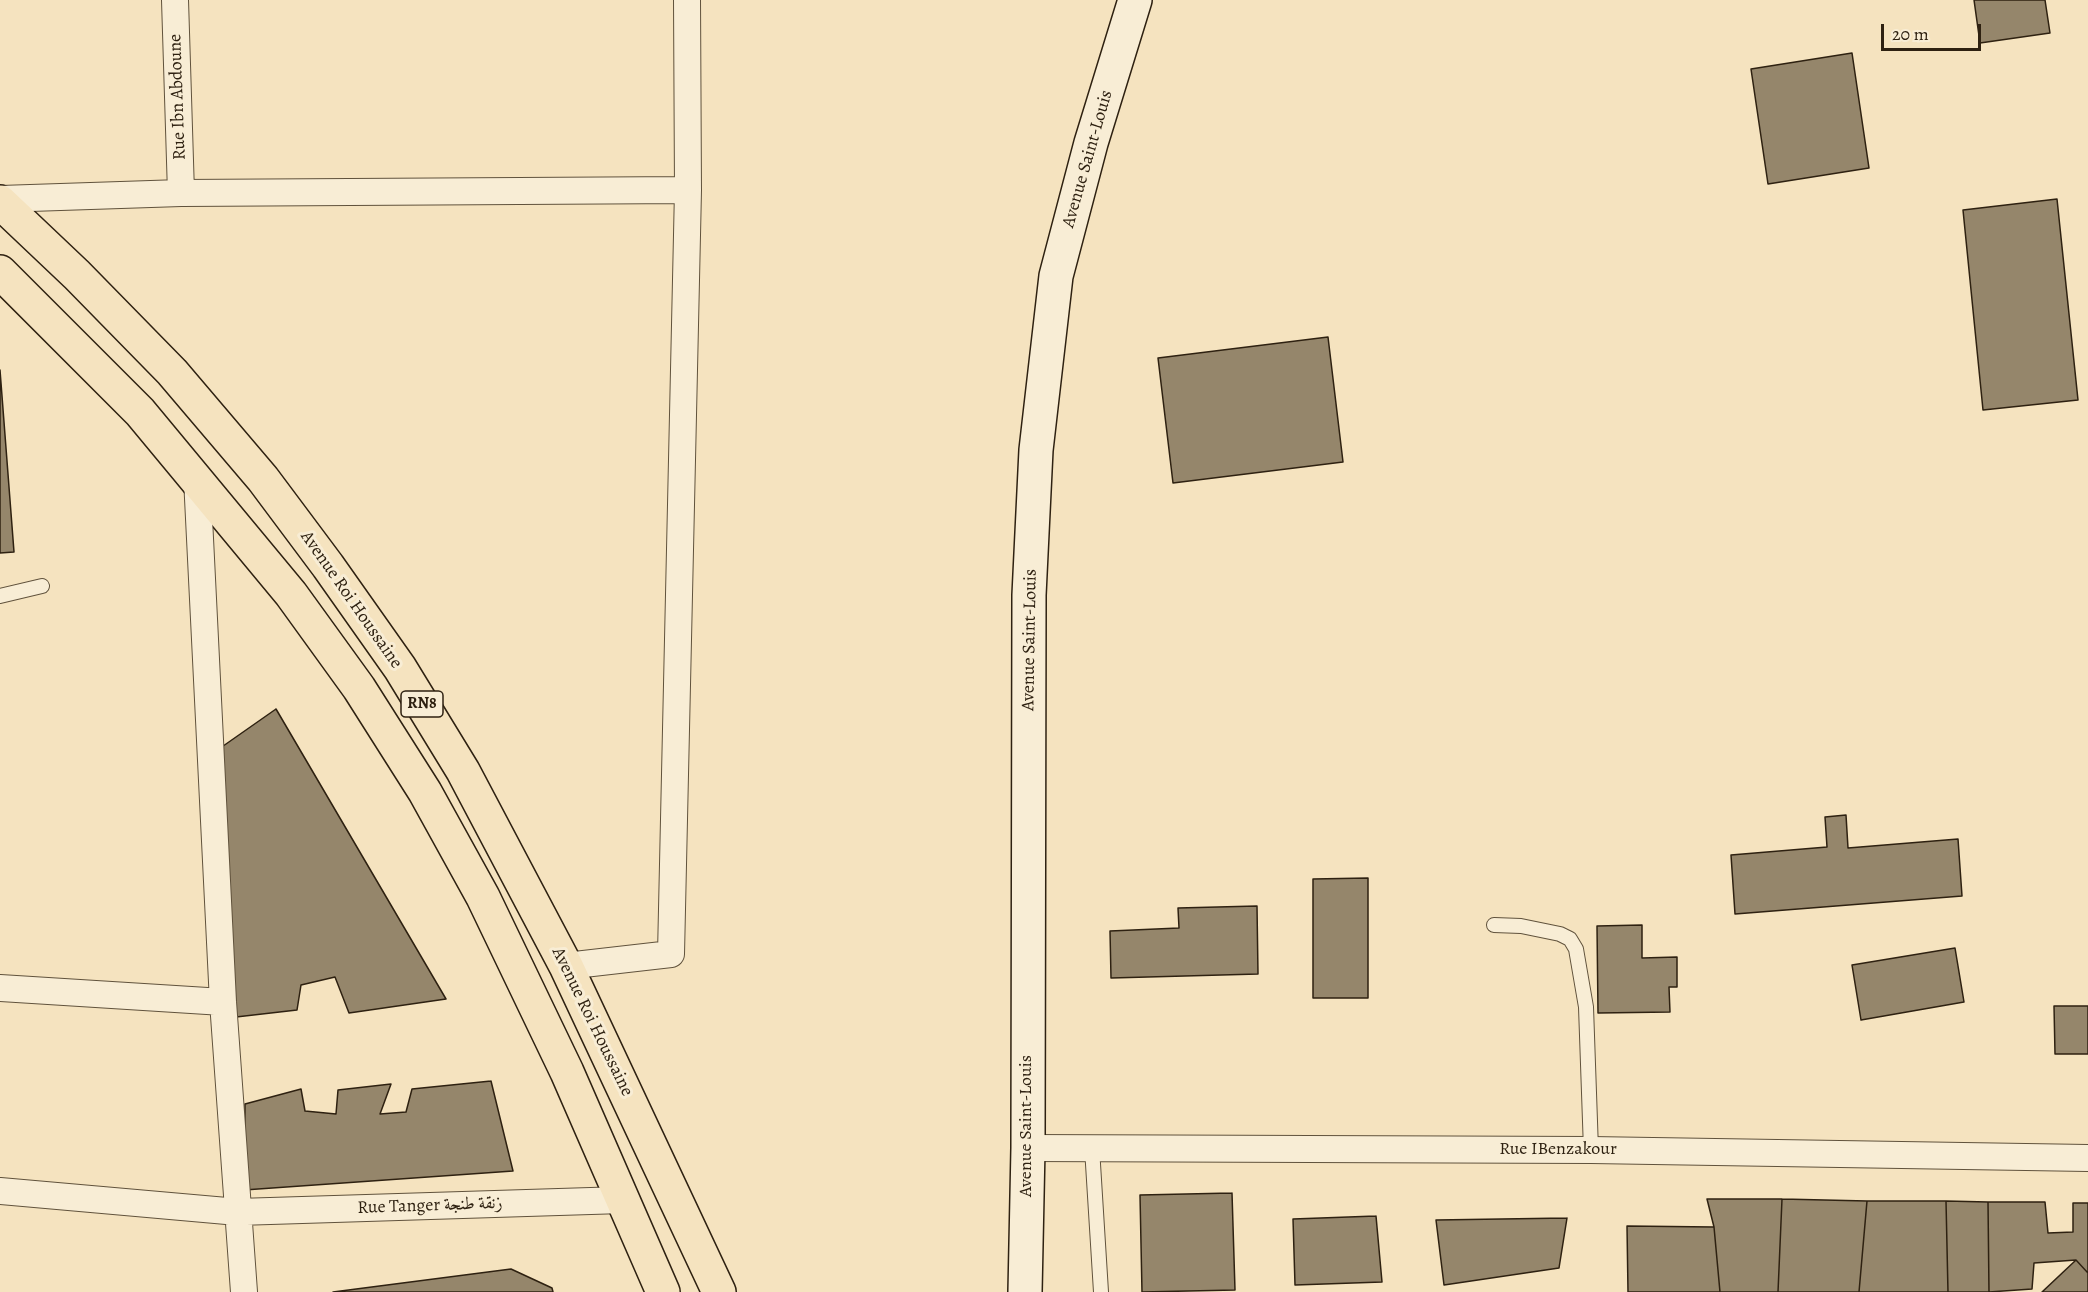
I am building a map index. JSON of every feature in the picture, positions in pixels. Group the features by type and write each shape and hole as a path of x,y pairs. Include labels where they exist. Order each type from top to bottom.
{"main road":[{"name":"Avenue Saint-Louis","path":"1025,1292 1028,1148 1029,595 1036,450 1056,276 1091,143 1135,0"},
{"name":"Avenue Roi Houssaine","path":"0,201 77,275 172,372 263,479 400,668 463,771 566,966 719,1292"},
{"name":"RN8","path":"0,272 140,412 197,478 291,594 359,688 425,792 483,897 525,982 663,1292"}],"street":[{"name":"Rue Ibn Abdoune","path":"175,0 181,193"},
{"path":"566,966 671,954 688,190 687,0"},
{"path":"0,201 181,193 688,190"},
{"path":"197,478 222,1002 244,1292"},
{"path":"0,988 222,1002"},
{"name":"Rue IBenzakour","path":"1028,1148 1591,1150 2088,1158"},
{"name":"Rue Tanger زنقة طنجة","path":"0,1191 238,1212 623,1200"}],"lane":[{"path":"0,596 42,586"},
{"path":"1494,925 1521,926 1560,934 1570,939 1576,949 1586,1006 1591,1150"},
{"path":"1092,1148 1101,1292"}],"building":[{"path":"1974,0 2045,0 2050,33 1980,43"},
{"path":"1852,53 1869,168 1768,184 1751,69"},
{"path":"2057,199 2078,400 1983,410 1963,210"},
{"path":"1328,337 1343,462 1173,483 1158,358"},
{"path":"0,370 14,552 0,553"},
{"path":"276,709 446,999 349,1013 335,977 301,985 297,1010 236,1017 216,751"},
{"path":"1846,815 1848,848 1958,839 1962,896 1735,914 1731,855 1827,847 1825,817"},
{"path":"1368,878 1368,998 1313,998 1313,879"},
{"path":"1257,906 1258,974 1111,978 1110,931 1179,928 1178,908"},
{"path":"1642,925 1642,958 1677,957 1677,987 1669,987 1670,1012 1598,1013 1597,926"},
{"path":"1955,948 1964,1002 1861,1020 1852,965"},
{"path":"2054,1006 2088,1006 2088,1054 2055,1054"},
{"path":"491,1081 513,1171 244,1190 245,1104 301,1089 305,1111 336,1114 338,1090 391,1084 380,1114 406,1112 412,1089"},
{"path":"1232,1193 1235,1290 1142,1292 1140,1195"},
{"path":"1707,1199 1782,1199 1778,1292 1720,1292 1714,1227"},
{"path":"1782,1199 1867,1201 1859,1292 1778,1292"},
{"path":"1867,1201 1946,1201 1948,1292 1859,1292"},
{"path":"1946,1201 1988,1202 1989,1292 1948,1292"},
{"path":"1988,1202 2045,1202 2048,1233 2073,1232 2073,1203 2088,1203 2088,1273 2076,1260 2034,1263 2032,1289 1989,1292"},
{"path":"1376,1216 1382,1282 1295,1285 1293,1219"},
{"path":"1567,1218 1559,1268 1444,1285 1436,1220"},
{"path":"1627,1226 1714,1227 1720,1292 1628,1292"},
{"path":"2076,1260 2088,1273 2088,1292 2042,1292"},
{"path":"511,1269 552,1288 553,1292 333,1292"}]}
